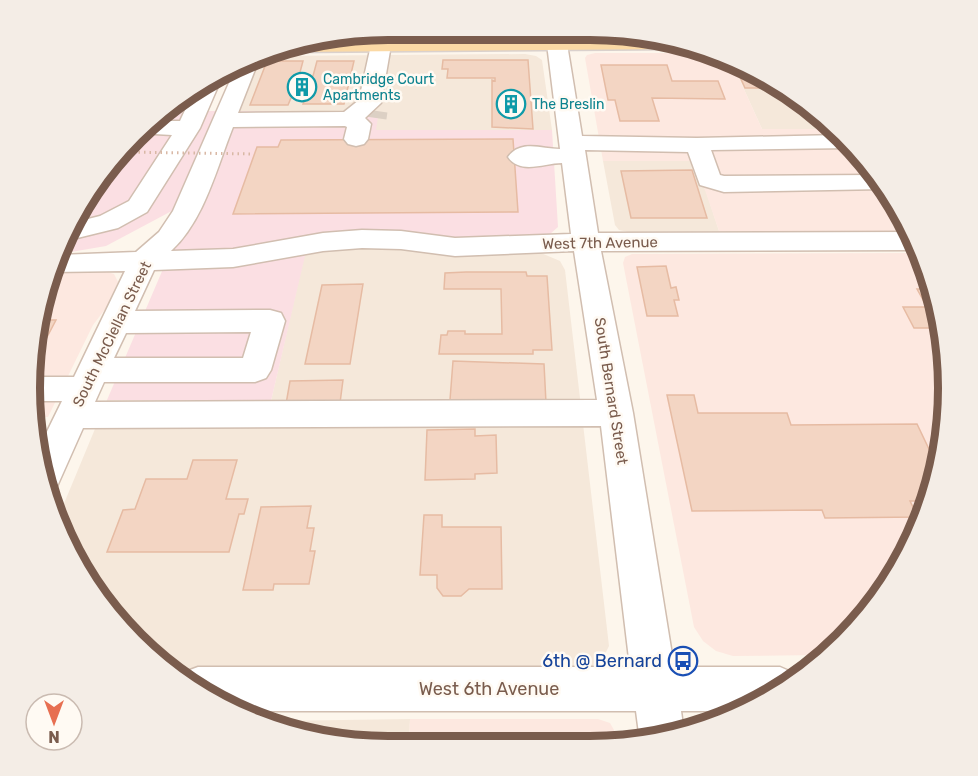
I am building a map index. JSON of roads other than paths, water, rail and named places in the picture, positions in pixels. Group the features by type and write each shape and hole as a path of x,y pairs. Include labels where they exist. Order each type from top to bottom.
{"main road":[{"path":"328,46 637,43"}],"street":[{"name":"South Bernard Street","path":"557,44 544,154 586,242 616,413 661,728"},
{"path":"223,120 367,122 381,45"},
{"name":"South McClellan Street","path":"49,465 144,260 170,238 181,220 244,72"},
{"path":"78,230 109,222 138,206 188,128 204,93"},
{"path":"158,128 188,128"},
{"path":"544,154 699,145 836,142"},
{"path":"699,145 709,180 724,184 871,183"},
{"name":"West 7th Avenue","path":"181,220 181,229 190,239 261,248 290,247"},
{"name":"West 7th Avenue","path":"64,264 233,258 323,242 362,239 401,240 455,247 586,242 905,241"},
{"path":"83,391 255,370 270,321 116,322"},
{"path":"40,389 616,413"},
{"name":"West 6th Avenue","path":"214,689 764,689"}],"tunnel":[{"path":"376,118 377,111"}],"place":[{"name":"Cambridge Court Apartments","path":"302,87"},
{"name":"The Breslin","path":"511,104"},
{"name":"6th @ Bernard","path":"683,661"}]}
